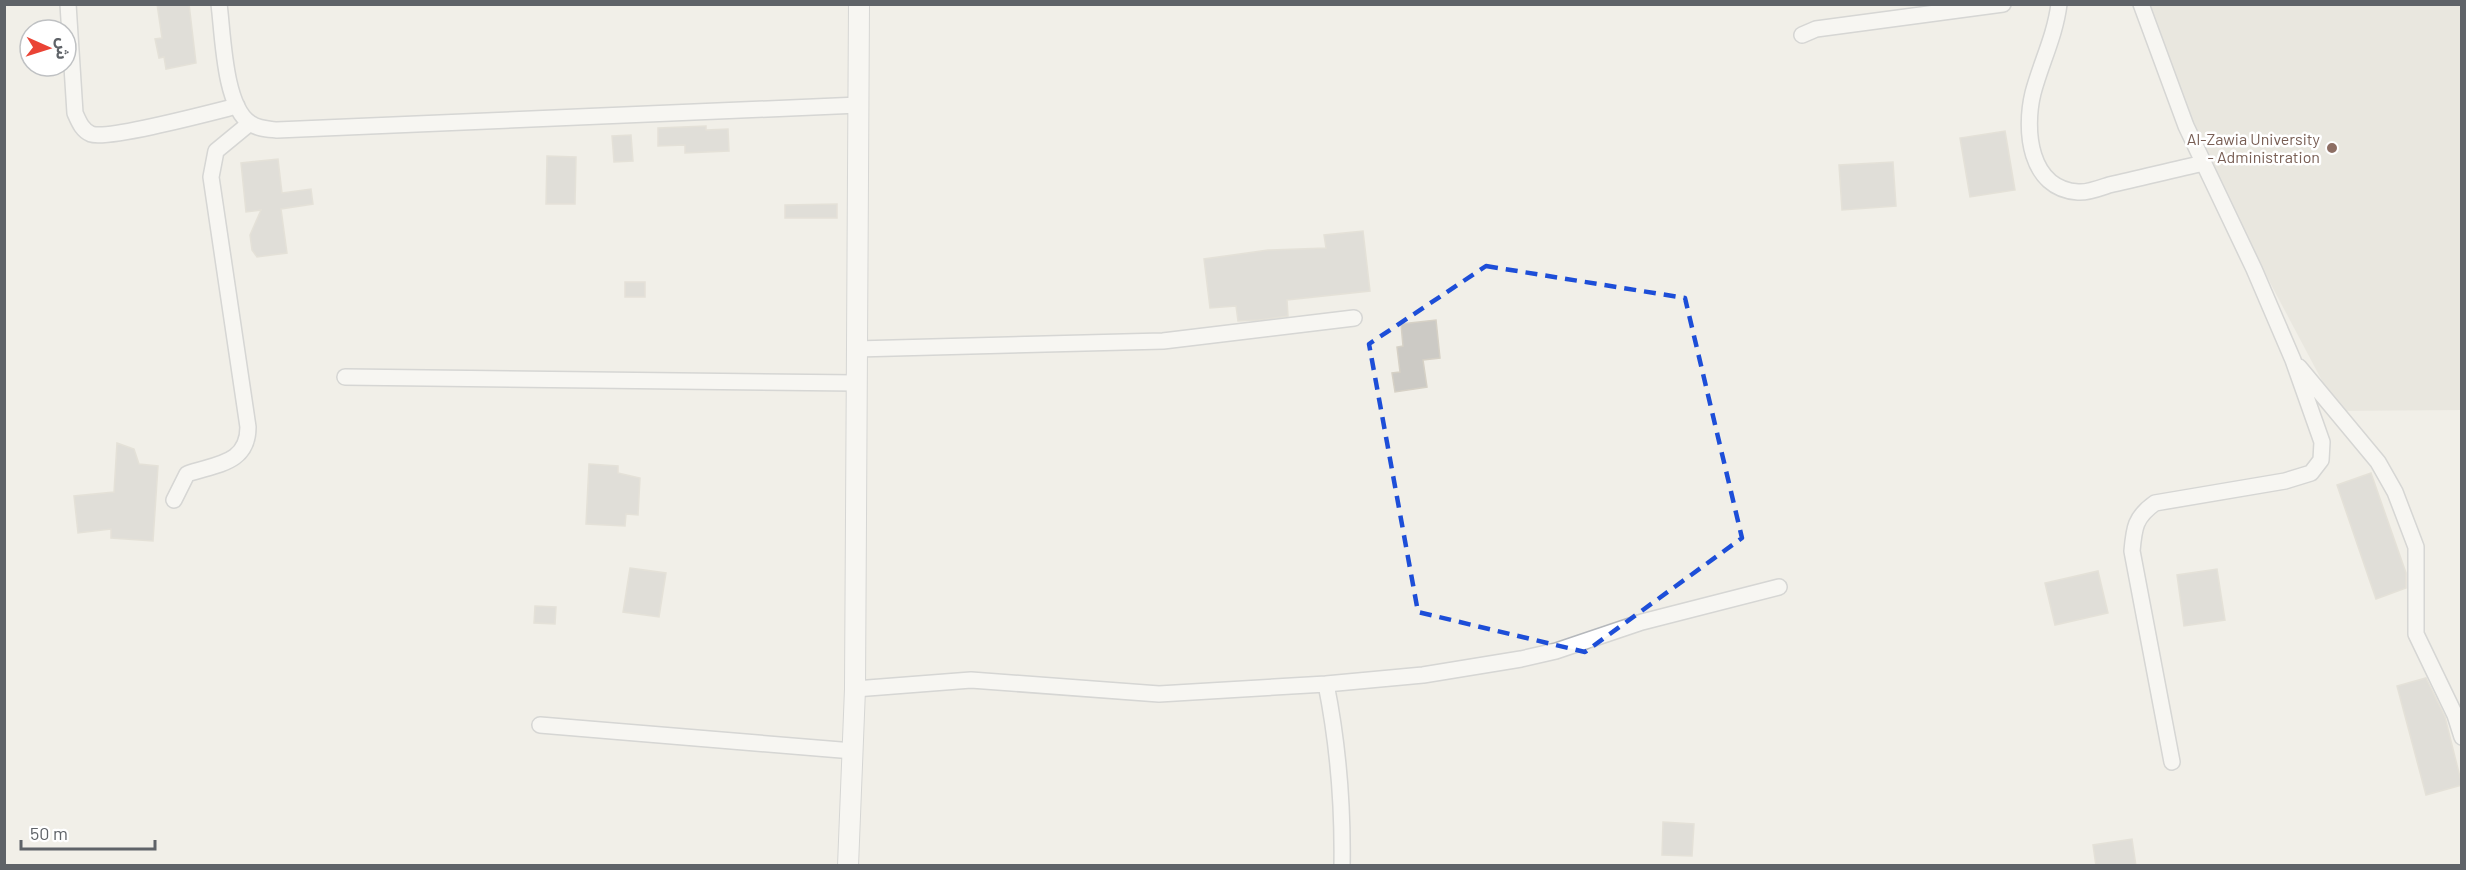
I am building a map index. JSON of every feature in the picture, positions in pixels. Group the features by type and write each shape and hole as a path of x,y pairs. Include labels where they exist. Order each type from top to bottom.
{"street":[{"path":"68,4 75,113 82,129 93,135 116,133 237,106"},
{"path":"219,4 228,79 237,106 250,123 277,130 859,105"},
{"path":"848,866 855,688 859,4"},
{"path":"1802,35 1816,30 2003,4"},
{"path":"2059,4 2051,44 2034,92 2029,114 2032,153 2042,174 2056,185 2079,193 2204,163"},
{"path":"2141,4 2186,126 2293,360 2322,442 2321,460 2311,473 2286,481 2155,503 2146,509 2134,525 2132,551 2172,762"},
{"path":"174,500 187,474 234,458 243,453 248,442 248,427 212,177 216,151 250,123"},
{"path":"856,349 1163,341 1354,318"},
{"path":"2293,360 2378,462 2395,492 2416,547 2416,634 2456,715 2462,737"},
{"path":"345,377 856,383"},
{"path":"855,688 971,680 1159,694 1326,684 1423,675 1556,651 1642,622 1779,587"},
{"path":"1326,684 1335,731 1342,823 1342,866"},
{"path":"540,725 853,751"}],"highlighted area":[{"path":"1486,266 1685,298 1742,538 1585,652 1418,612 1369,344"}],"shaded area":[{"name":"Al-Zawia University - Administration","path":"2147,5 2461,5 2461,410 2338,411 2231,209 2175,87"}],"building":[{"path":"157,4 189,4 196,63 166,69 164,57 159,58 155,39 162,38"},
{"path":"706,126 706,130 728,129 729,151 685,153 685,145 658,146 658,128"},
{"path":"2005,131 2015,190 1970,197 1960,138"},
{"path":"631,135 633,161 614,162 612,136"},
{"path":"547,156 576,157 575,204 546,204"},
{"path":"278,159 282,193 311,189 313,204 281,209 287,253 257,257 252,250 250,235 261,210 246,212 241,163"},
{"path":"1893,162 1896,206 1842,210 1839,165"},
{"path":"837,204 837,218 785,218 785,205"},
{"path":"1363,231 1370,291 1287,300 1288,316 1259,320 1238,321 1236,306 1210,308 1204,259 1268,250 1326,248 1324,235"},
{"path":"625,282 645,282 645,297 625,297"},
{"path":"1436,320 1440,358 1423,360 1427,387 1395,392 1392,373 1400,372 1397,347 1403,346 1401,324"},
{"path":"117,443 134,449 139,464 158,466 153,541 111,538 111,529 78,533 74,496 114,492"},
{"path":"589,464 618,466 618,473 640,478 638,515 626,514 625,526 586,524"},
{"path":"2371,473 2406,573 2406,588 2376,599 2337,485"},
{"path":"630,568 666,573 659,617 623,612"},
{"path":"2217,569 2225,620 2184,626 2177,575"},
{"path":"2098,571 2108,613 2055,625 2045,583"},
{"path":"535,606 556,607 555,624 534,623"},
{"path":"2426,678 2445,717 2462,785 2426,795 2397,686"},
{"path":"1663,822 1694,824 1692,856 1662,855"},
{"path":"2132,839 2136,866 2096,866 2093,845"}],"place":[{"name":"Al-Zawia University - Administration","path":"2332,148"}]}
